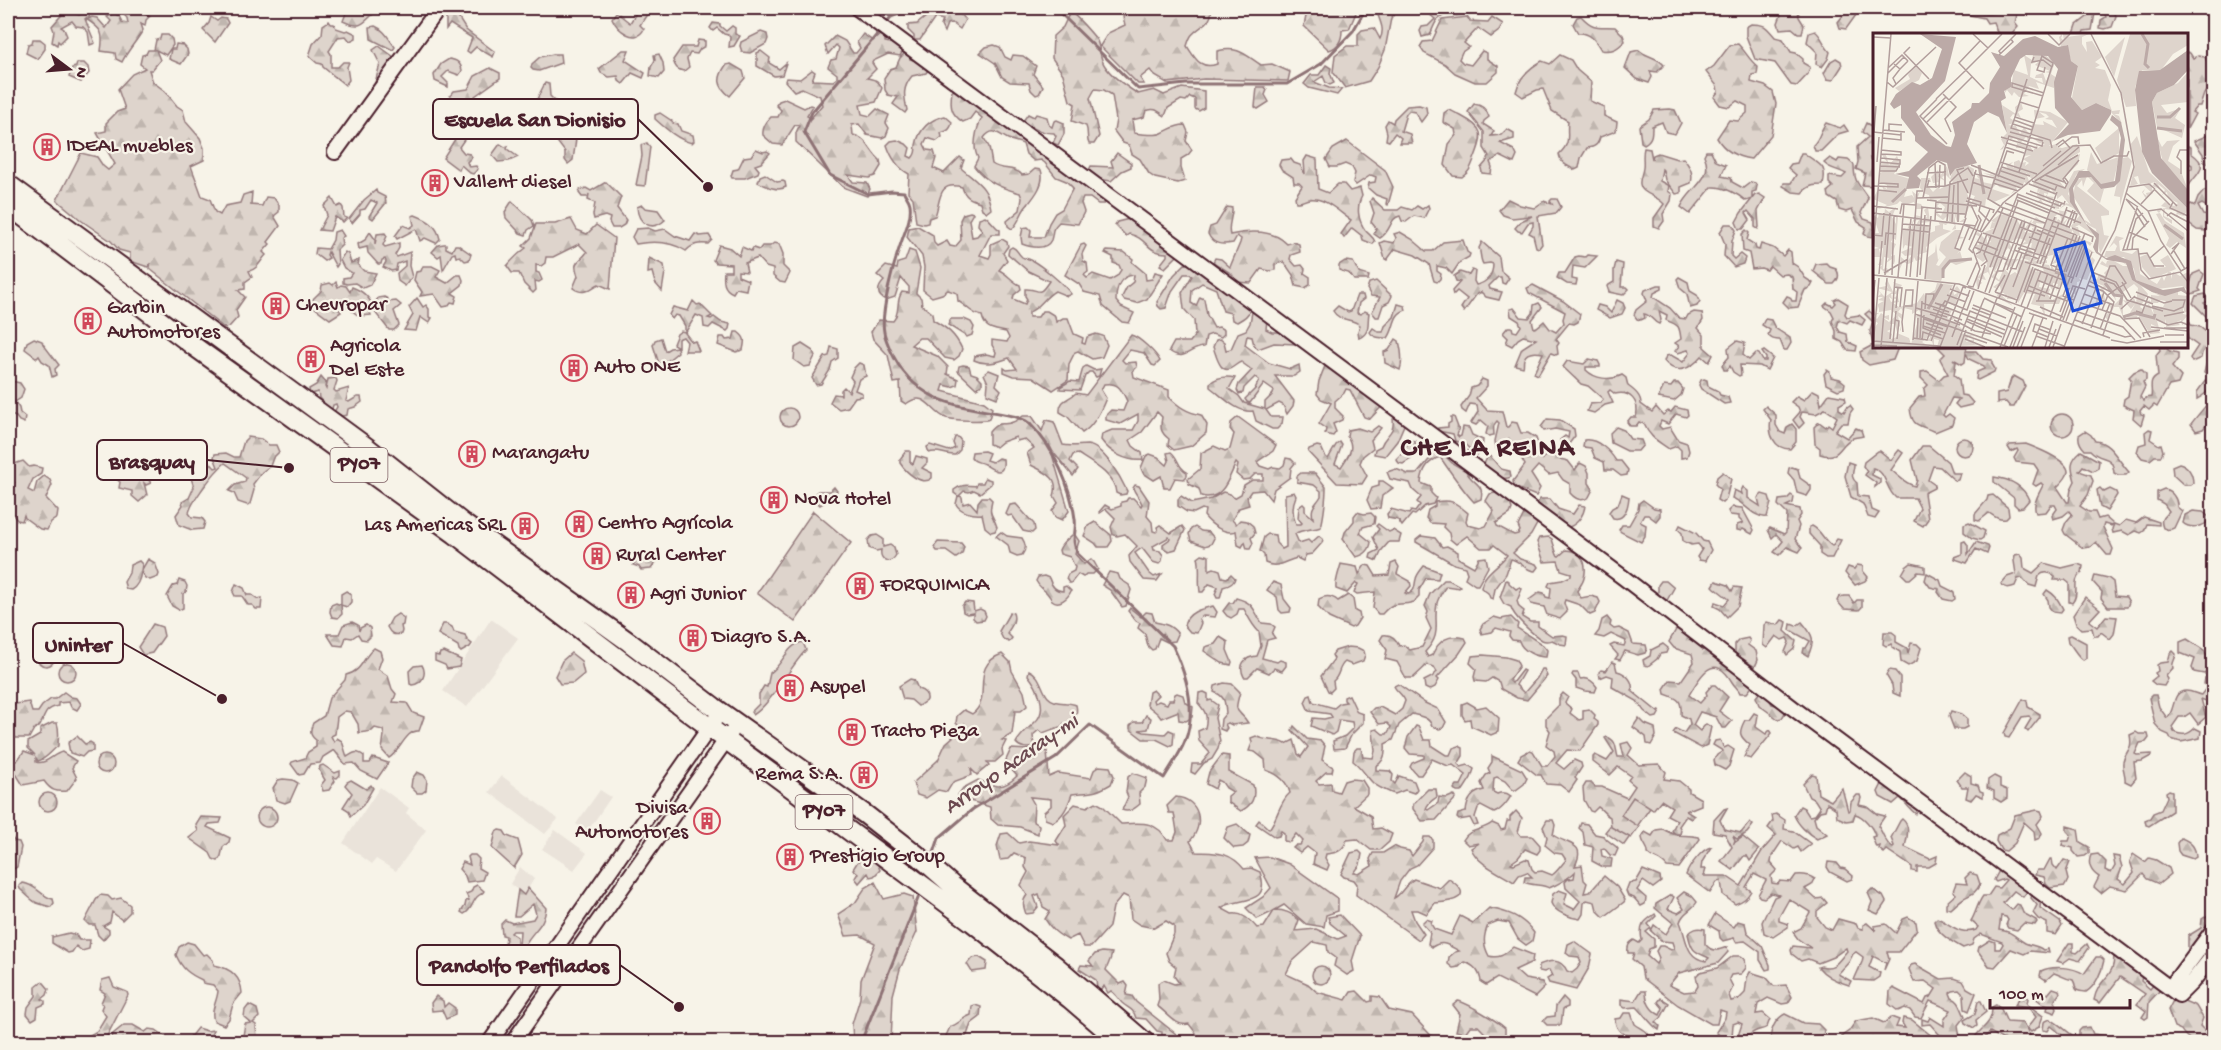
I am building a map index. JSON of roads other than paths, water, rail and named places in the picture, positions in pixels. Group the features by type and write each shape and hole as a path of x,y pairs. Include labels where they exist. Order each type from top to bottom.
{"highway":[{"name":"PY07","path":"8,184 358,441 464,524 721,711 732,731 921,884 948,893 1056,966 1145,1042"},
{"name":"PY07","path":"8,205 205,354 455,534 709,727 732,731 792,765 866,815 921,858 948,893 1120,1042"}],"street":[{"path":"335,152 439,8"},
{"path":"862,12 2175,991"},
{"path":"490,1042 721,711"},
{"path":"513,1042 732,731"},
{"path":"2175,991 2214,929"},
{"path":"2175,991 2193,982 2214,954"}],"waterway":[{"path":"880,8 891,17"},
{"name":"Arroyo Acaray-mi","path":"886,23 891,17 914,8"},
{"name":"Arroyo Acaray-mi","path":"1048,8 1059,12 1138,89 1186,84 1287,84 1321,64 1353,31 1366,8"},
{"name":"Arroyo Acaray-mi","path":"880,31 812,112 804,132 830,175 868,194 904,192 909,201 909,219 891,275 884,313 884,332 890,349 909,379 934,397 964,407 1020,418 1028,422 1039,434 1054,456 1070,494 1075,519 1074,544 1078,554 1173,646 1186,680 1190,705 1185,741 1164,778 1090,725 1056,758 973,809 939,838 932,859"},
{"name":"Arroyo Acaray-mi","path":"861,1042 921,891"}],"place":[{"name":"IDEAL muebles","path":"47,147"},
{"name":"Vallent diesel","path":"435,183"},
{"name":"Escuela San Dionisio","path":"708,187"},
{"name":"Chevropar","path":"276,306"},
{"name":"Garbin Automotores","path":"88,321"},
{"name":"Agricola Del Este","path":"311,359"},
{"name":"Auto ONE","path":"574,368"},
{"name":"Marangatu","path":"472,454"},
{"name":"Brasquay","path":"289,468"},
{"name":"Nova Hotel","path":"774,500"},
{"name":"Centro Agrícola","path":"579,524"},
{"name":"Las Americas SRL","path":"525,526"},
{"name":"Rural Center","path":"597,556"},
{"name":"FORQUIMICA","path":"860,586"},
{"name":"Agri Junior","path":"631,595"},
{"name":"Diagro S.A.","path":"693,638"},
{"name":"Asupel","path":"790,688"},
{"name":"Uninter","path":"222,699"},
{"name":"Tracto Pieza","path":"852,732"},
{"name":"Rema S.A.","path":"864,775"},
{"name":"Divisa Automotores","path":"707,821"},
{"name":"Prestigio Group","path":"790,857"},
{"name":"Pandolfo Perfilados","path":"679,1007"}],"district":[{"name":"CHE LA REINA","path":"1488,450"}]}
